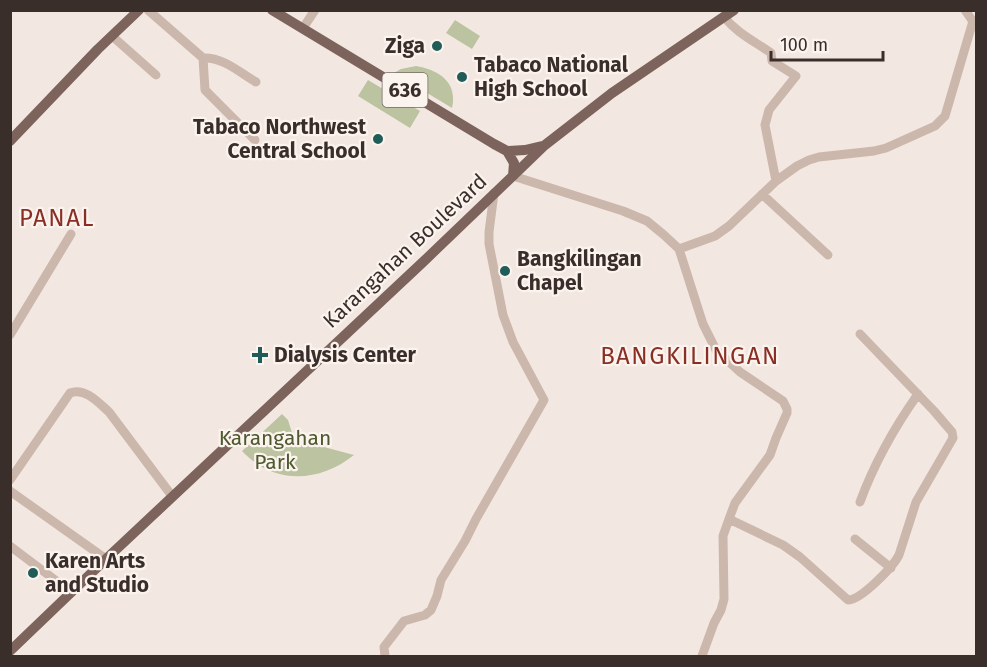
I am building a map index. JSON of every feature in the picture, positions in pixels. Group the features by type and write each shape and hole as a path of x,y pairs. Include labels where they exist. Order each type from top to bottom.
{"main road":[{"path":"10,141 139,10"},
{"name":"636","path":"272,10 507,151"},
{"name":"Karangahan Boulevard","path":"10,651 545,145 612,93 734,10"},
{"path":"513,176 514,164 507,151 525,150 545,145"}],"street":[{"path":"148,10 203,58 205,90 255,140"},
{"path":"303,28 315,10"},
{"path":"679,249 715,236 729,226 776,181 809,160 886,148 935,126 945,116 975,24 965,10"},
{"path":"724,17 743,36 771,53 772,61 796,76 770,110 765,125 776,181"},
{"path":"112,36 156,75"},
{"path":"203,58 221,60 256,82"},
{"path":"513,176 623,211 647,221 679,249 703,324 716,350 740,372 783,401 787,409 770,455 735,504 723,536 724,599 702,657"},
{"path":"385,657 384,647 404,621 425,615 431,610 441,580 465,542 544,400 513,342 501,307 489,244 494,193"},
{"path":"762,194 828,255"},
{"path":"10,334 72,234"},
{"path":"729,519 783,545 800,557 848,600 857,598 891,568 899,555 916,502 953,438 948,426 860,334"},
{"path":"10,480 70,393 74,391 83,392 109,412 172,496"},
{"path":"860,502 869,477 902,416 918,394"},
{"path":"10,491 106,559"},
{"path":"855,539 891,568"},
{"path":"10,546 71,592"}],"green space":[{"path":"455,20 480,36 472,49 446,33"},
{"path":"416,66 439,74 445,79 452,91 452,108 394,73"},
{"path":"368,80 420,111 410,128 358,96"},
{"name":"Karangahan Park","path":"282,414 288,420 294,439 354,455 326,471 312,475 282,475 268,470 242,451"}],"place":[{"name":"Ziga","path":"437,46"},
{"name":"Tabaco National High School","path":"462,77"},
{"name":"Tabaco Northwest Central School","path":"378,139"},
{"name":"Bangkilingan Chapel","path":"505,271"},
{"name":"Dialysis Center","path":"260,355"},
{"name":"Karen Arts and Studio","path":"33,573"}],"district":[{"name":"PANAL","path":"57,218"},
{"name":"BANGKILINGAN","path":"690,356"}]}
